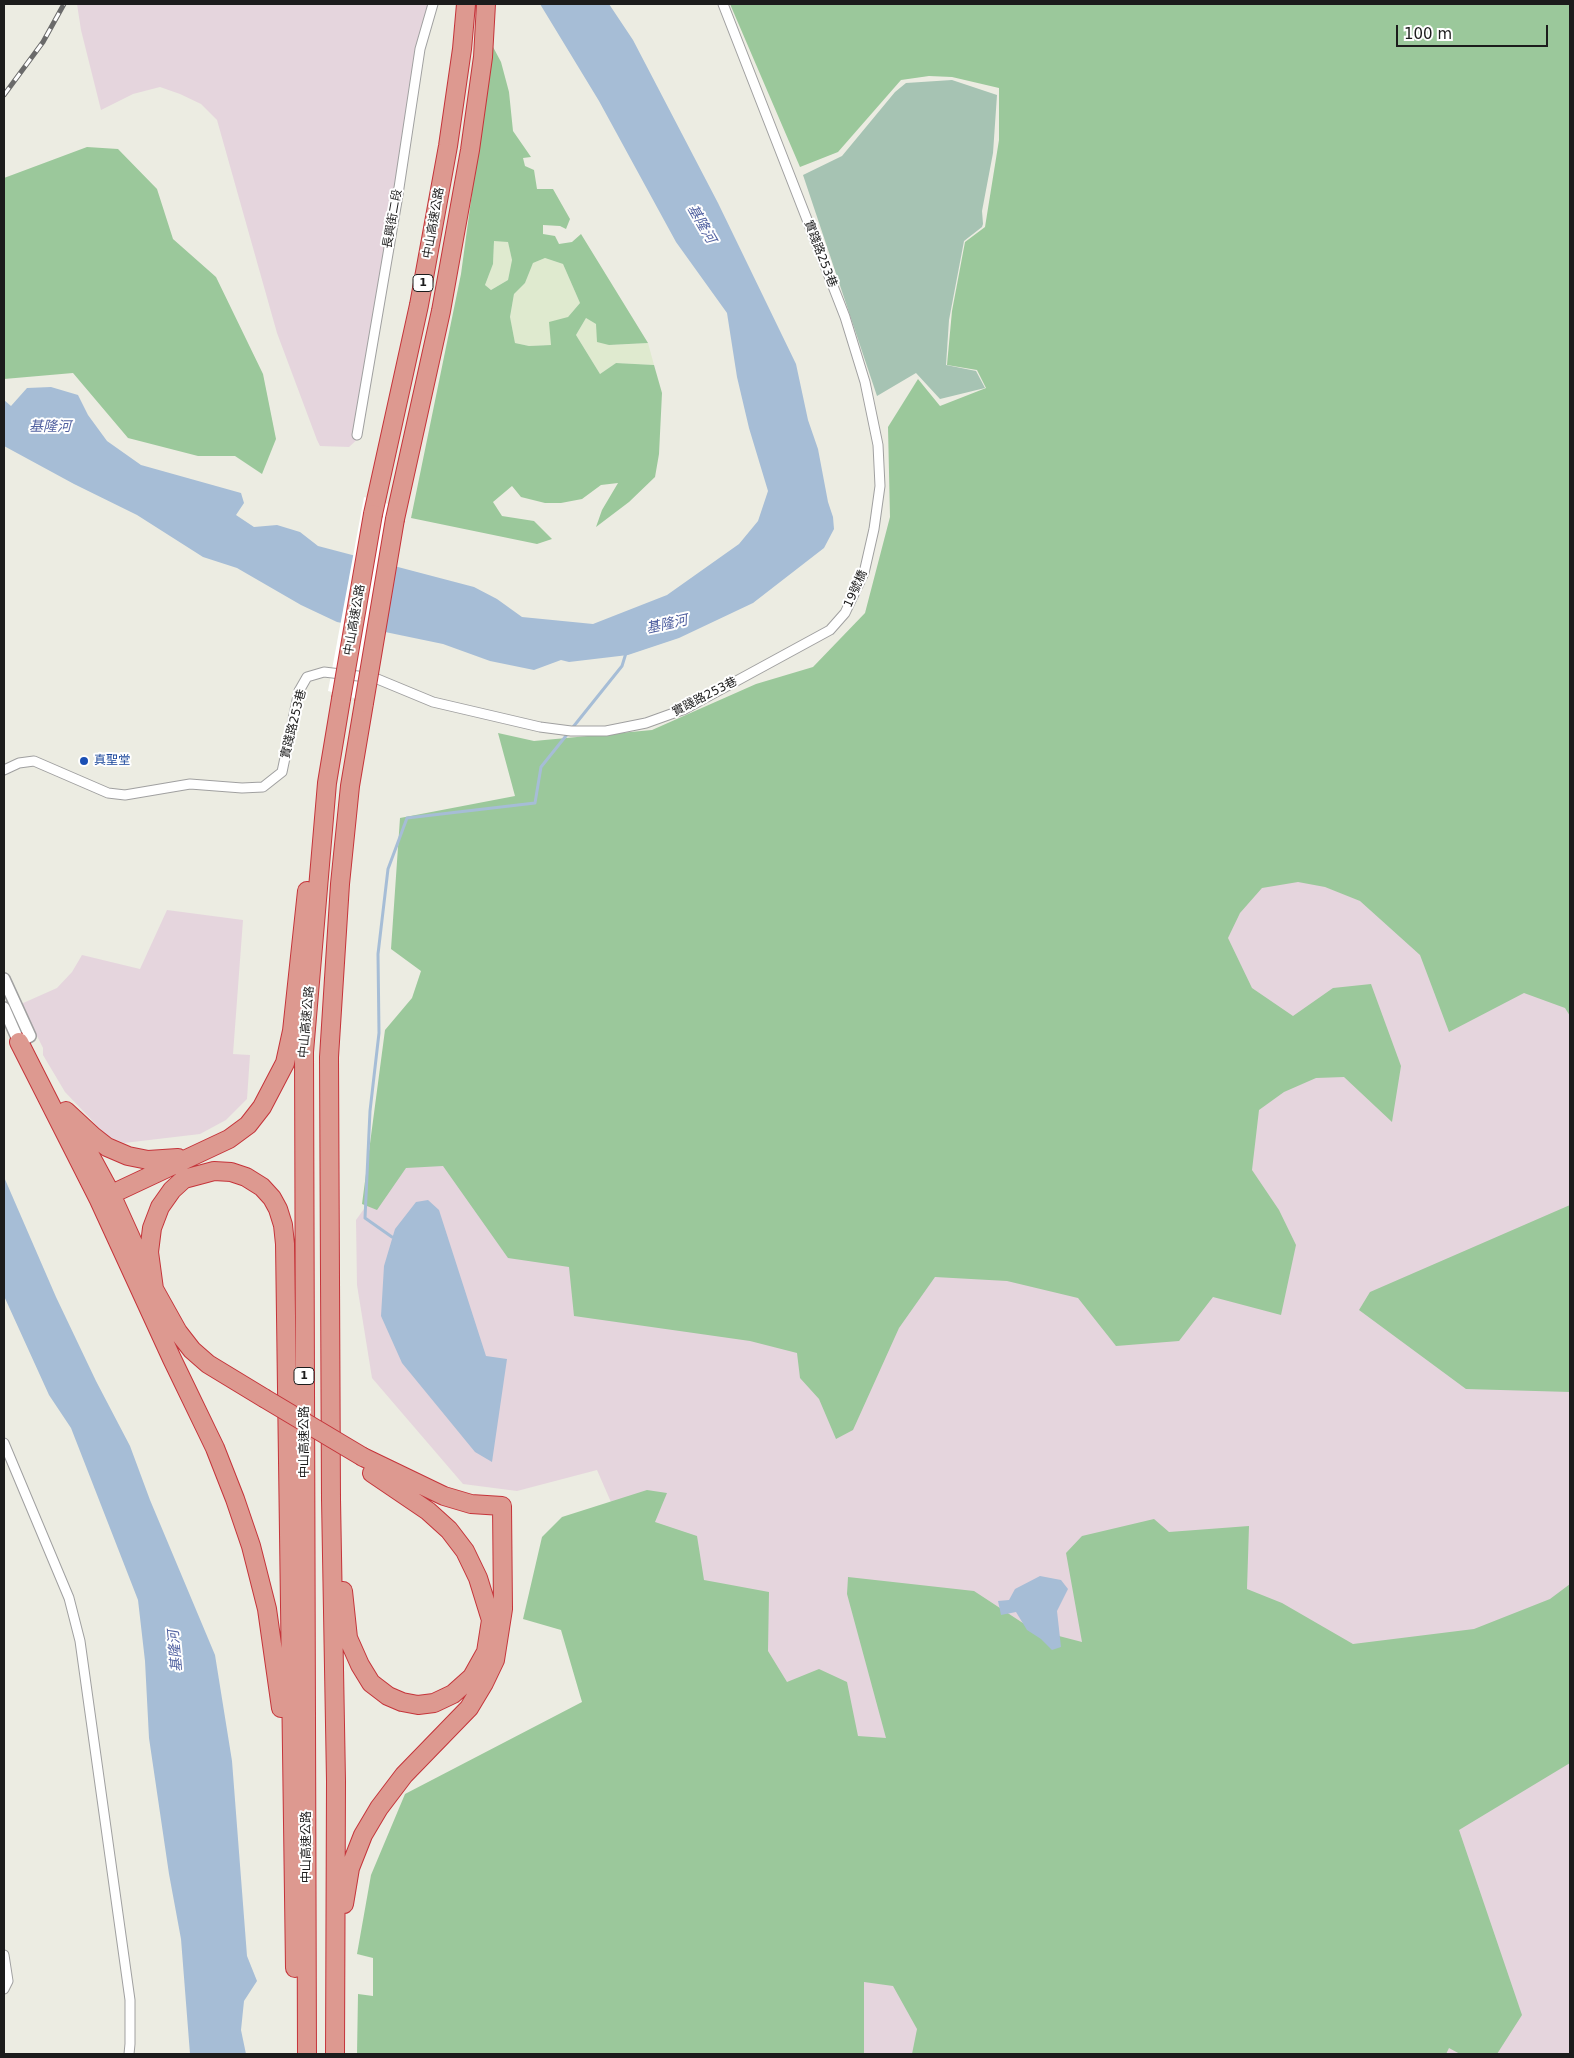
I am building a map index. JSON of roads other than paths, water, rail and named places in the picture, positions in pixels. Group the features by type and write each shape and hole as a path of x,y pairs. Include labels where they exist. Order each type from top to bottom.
{"highway":[{"name":"中山高速公路","path":"307,2054 304,1052 327,783 373,514 419,305 448,146 462,50 466,4"},
{"name":"中山高速公路","path":"335,2054 336,1781 331,1499 329,1057 340,884 348,796 395,519 441,311 470,150 483,57 486,4"},
{"path":"105,1197 229,1139 248,1125 262,1107 285,1063 292,1031 308,881 327,783"},
{"path":"24,1039 66,1111 171,1341 185,1357 218,1383 262,1402 360,1461 428,1511 449,1530 465,1551 478,1578 490,1620 486,1652 472,1677 453,1694 434,1703 418,1705 402,1702 388,1696 371,1683 348,1638 343,1594 341,1535 331,1499"},
{"path":"24,1039 105,1197"},
{"path":"66,1111 108,1147 128,1156 148,1160 168,1160 200,1152"},
{"path":"295,1948 284,1814 284,1735 276,1664 267,1609 251,1546 235,1499 148,1292 152,1228 164,1201 184,1179 214,1171 231,1172 246,1177 262,1187 272,1198 278,1209 283,1225 285,1244 295,1948 296,2054"},
{"path":"341,2054 341,1942 344,1904 350,1868 363,1836 379,1808 404,1775 469,1708 484,1683 495,1660 503,1608 502,1506 471,1504 444,1496 360,1461"}],"street":[{"name":"長興街二段","path":"357,435 397,201 420,49 433,4"},
{"name":"實踐路253巷","path":"723,4 845,317 865,382 878,445 880,486 877,513"},
{"name":"19號橋","path":"830,630 845,613 864,572 877,513"},
{"name":"實踐路253巷","path":"4,770 18,763 34,762 108,793 125,795 190,784 242,788 263,786 282,772 299,691 307,677 324,672 375,678 432,702 540,727 606,731 646,723 685,709 830,630"},
{"path":"4,978 24,1039"},
{"path":"4,1008 24,1039"},
{"path":"4,1443 69,1598 80,1641 130,2000 130,2044 128,2054"},
{"path":"4,1955 8,1981 4,1989"}],"water":[{"name":"基隆河","path":"540,4 609,4 633,40 718,203 796,364 833,517 834,529 824,548 753,603 679,638 628,655 569,662 561,660 534,670 490,661 443,644 337,622 301,605 237,568 203,557 137,515 4,446 4,400 11,406 27,388 51,387 78,395 88,415 107,441 141,465 241,493 244,503 236,515 254,527 277,525 300,532 318,546 474,587 497,599 522,617 593,624 667,595 739,544 758,521 768,491 749,428 737,377 727,313 676,242 599,101"},
{"name":"基隆河","path":"4,1177 56,1297 96,1381 130,1446 150,1500 215,1655 232,1761 247,1956 257,1981 244,2001 241,2030 246,2054 190,2054 181,1939 169,1874 149,1738 145,1661 138,1600 71,1428 49,1395 4,1296"},
{"path":"428,1200 439,1210 486,1356 507,1359 492,1462 475,1452 402,1363 381,1316 384,1266 395,1229 416,1202"},
{"path":"1040,1576 1061,1580 1068,1589 1057,1611 1061,1647 1052,1650 1041,1639 1027,1630 1016,1612 1001,1615 998,1601 1009,1600 1015,1589"}],"waterway":[{"path":"392,1237 365,1218 370,1111 379,1033 378,954 388,869 407,818 535,803 541,767 622,666 626,653"}],"railway":[{"path":"4,95 43,42 64,4"}],"place":[{"name":"真聖堂","path":"84,761"}]}
